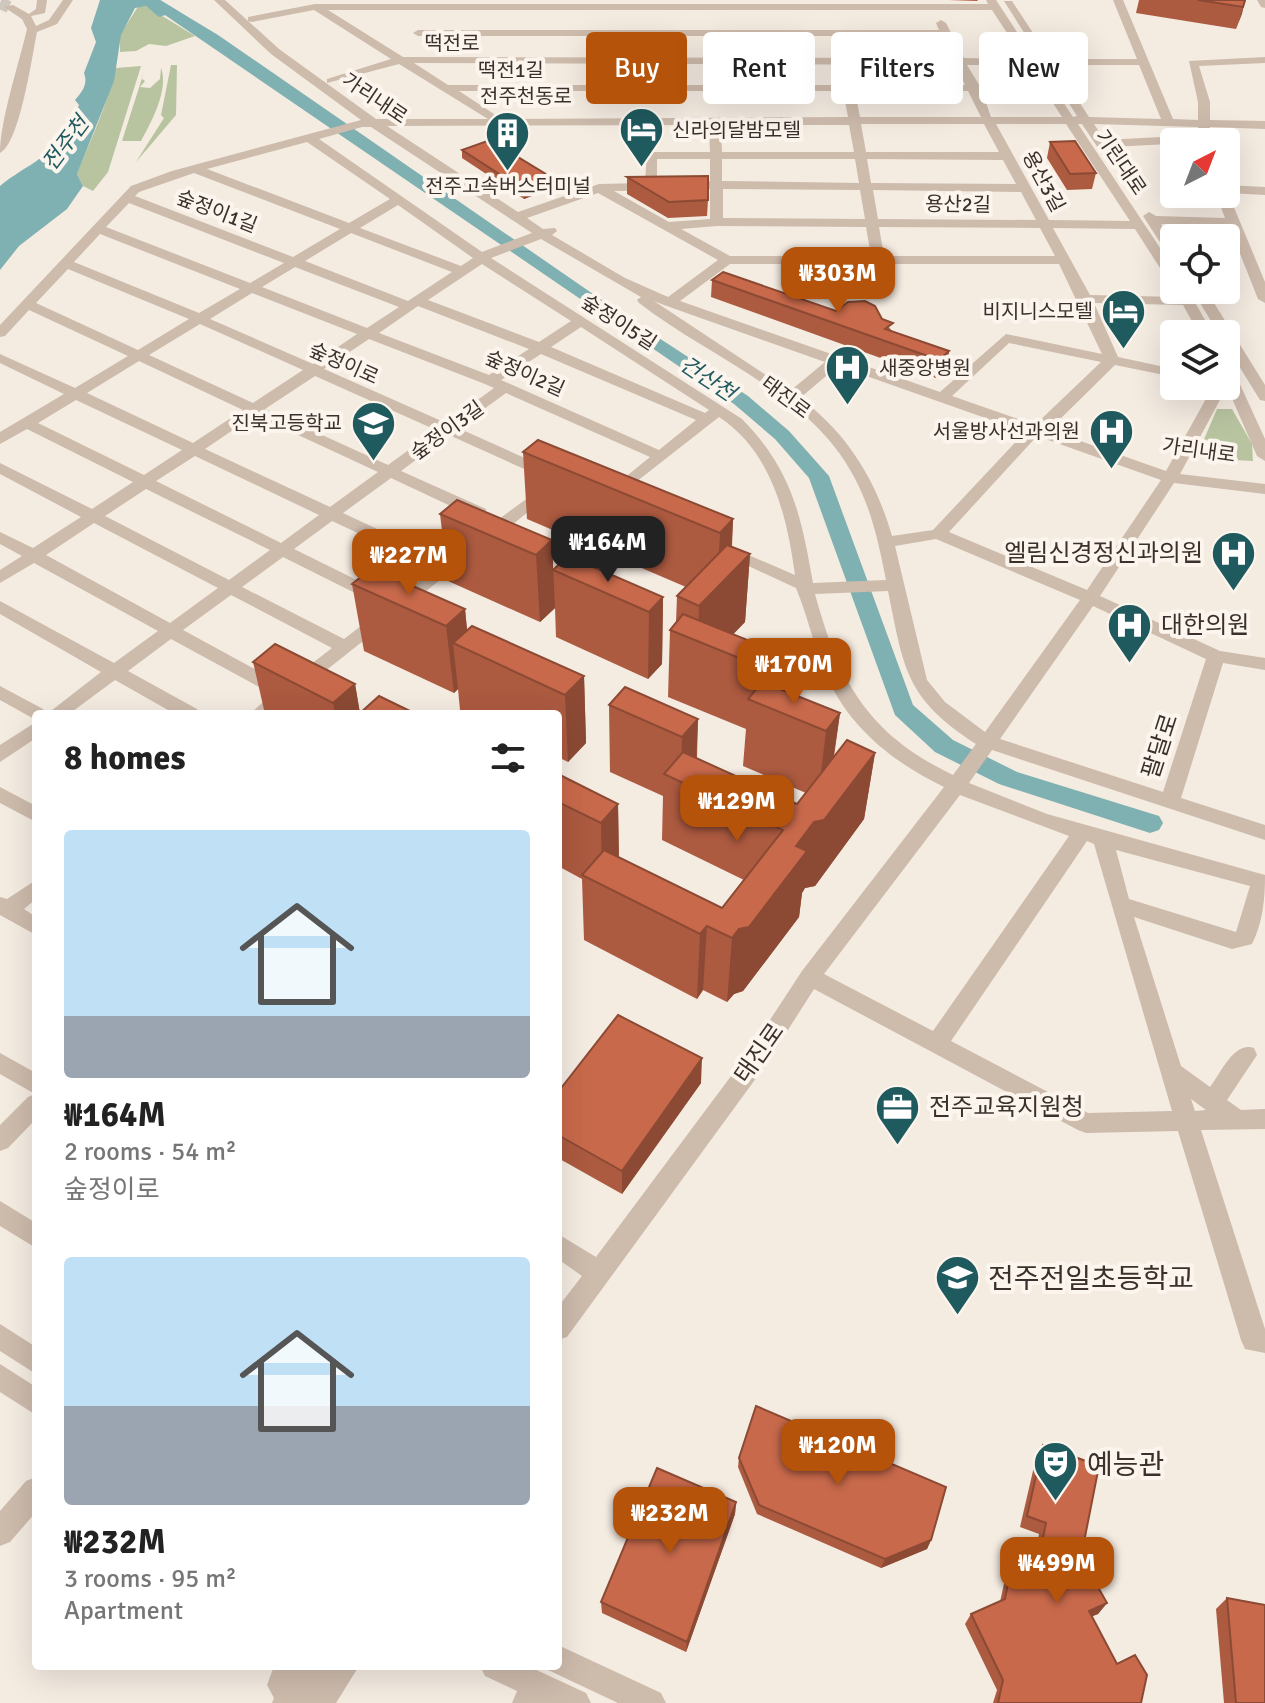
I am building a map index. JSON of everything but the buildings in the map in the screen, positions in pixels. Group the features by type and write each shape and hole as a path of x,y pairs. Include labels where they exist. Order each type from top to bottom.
{"street":[{"path":"6,4 34,14 41,11 42,0"},
{"path":"16,75 39,29 53,22 68,0"},
{"name":"가리내로","path":"219,0 276,52 372,120 522,215"},
{"name":"가리내로","path":"233,0 252,19 331,81 372,120 410,136 544,234 614,279 644,293 673,299"},
{"path":"1118,0 1168,121"},
{"name":"떡전로","path":"314,3 385,6 425,3 679,6 709,3 997,2"},
{"name":"기린대로","path":"997,2 1023,32"},
{"name":"기린대로","path":"997,2 1013,32"},
{"path":"252,19 314,3"},
{"name":"떡전1길","path":"314,3 490,116"},
{"path":"399,60 410,57 425,3"},
{"path":"709,3 710,32"},
{"path":"0,149 13,116 19,26 16,16 6,4"},
{"path":"6,4 26,17 32,29 16,75"},
{"path":"572,119 581,4"},
{"path":"834,4 840,32"},
{"name":"용산3길","path":"931,4 945,32"},
{"path":"34,14 39,29"},
{"path":"4,20 19,26"},
{"name":"떡전로","path":"418,33 703,33"},
{"name":"떡전로","path":"331,81 399,60 703,61"},
{"path":"1203,128 1204,102 1193,63 1265,60"},
{"path":"1088,62 1142,62"},
{"name":"용산3길","path":"963,64 1007,156 1085,299 1112,360"},
{"name":"떡전1길","path":"446,88 576,88"},
{"path":"576,88 703,88"},
{"path":"963,88 975,88"},
{"path":"715,104 717,222"},
{"path":"852,104 863,186 878,258"},
{"name":"기린대로","path":"1058,104 1145,223 1160,239"},
{"name":"기린대로","path":"1076,104 1102,144 1160,252"},
{"name":"전주천동로","path":"372,120 490,116 609,122 715,119"},
{"path":"0,333 126,197 148,183 372,120"},
{"name":"전주천동로","path":"372,120 1086,120"},
{"name":"기린대로","path":"1086,120 1168,121 1186,128"},
{"path":"410,136 429,121"},
{"path":"455,121 471,125 609,122"},
{"name":"기린대로","path":"1240,129 1265,125"},
{"path":"0,321 126,185 154,173 311,136"},
{"name":"숲정이5길","path":"311,136 712,414 759,443 780,477 810,588 850,703 879,737 958,782 1104,842 1263,883"},
{"path":"1102,144 1160,139"},
{"path":"651,186 651,155 1007,156"},
{"name":"숲정이1길","path":"195,169 349,229"},
{"name":"용산2길","path":"599,188 715,185 1025,188"},
{"path":"522,215 599,188 727,260 1062,260"},
{"path":"1240,190 1265,191"},
{"name":"숲정이1길","path":"126,197 356,285"},
{"path":"0,439 399,199"},
{"path":"1228,208 1261,278 1265,299"},
{"name":"용산2길","path":"666,226 717,222 1045,225"},
{"path":"1145,223 1233,222"},
{"name":"기린대로","path":"1045,225 1145,223"},
{"path":"96,228 251,288"},
{"path":"349,229 464,272"},
{"path":"0,578 486,256 544,234"},
{"name":"가리내로","path":"544,234 673,299 945,396 1173,474 1265,489"},
{"path":"673,299 727,260"},
{"name":"숲정이로","path":"64,263 85,269 560,479 503,524"},
{"name":"숲정이2길","path":"356,285 540,348 712,414"},
{"name":"숲정이2길","path":"251,288 497,384 661,456"},
{"name":"태진로","path":"644,293 645,301 823,425 850,456 861,473 885,542 891,586 918,681 949,715 983,745 1170,802"},
{"path":"1085,299 1160,297"},
{"path":"26,304 257,407"},
{"path":"1209,304 1258,372 1265,397"},
{"name":"숲정이3길","path":"61,710 447,430 540,348 581,321"},
{"path":"945,396 1006,338 1160,370"},
{"path":"0,358 446,568"},
{"path":"789,399 838,358"},
{"path":"938,534 1039,429 1112,360"},
{"path":"983,745 1090,598 1173,474 1214,400"},
{"path":"1237,400 1265,456"},
{"name":"숲정이3길","path":"257,407 503,524"},
{"path":"608,500 712,414"},
{"path":"26,423 396,607"},
{"path":"5,471 345,647"},
{"name":"가리내로","path":"1173,474 1265,478"},
{"path":"264,710 503,524"},
{"path":"885,542 938,534 1090,598 1216,656 1265,664"},
{"path":"0,537 285,694"},
{"path":"705,543 810,588 891,586"},
{"path":"0,607 184,710"},
{"name":"팔달로","path":"1216,656 1170,802 1265,833"},
{"path":"0,692 32,712"},
{"path":"0,755 32,732"},
{"name":"태진로","path":"562,1322 757,1059 810,977 983,745"},
{"path":"0,794 32,813"},
{"path":"936,1044 1082,833"},
{"path":"1104,842 1120,904 1254,1340 1265,1341"},
{"path":"1120,904 1232,941 1245,938 1263,883"},
{"path":"32,890 4,908 32,925"},
{"path":"810,977 1086,1123 1265,1119"},
{"path":"1213,1102 1246,1055"},
{"path":"0,1062 32,1082"},
{"path":"1172,1072 1237,1120"},
{"path":"0,1141 32,1108"},
{"path":"0,1212 32,1234"},
{"path":"562,1248 597,1272"},
{"path":"0,1336 32,1359"},
{"path":"0,1377 32,1399"},
{"path":"0,1532 32,1496"},
{"path":"562,1662 651,1703"},
{"path":"297,1691 311,1670"},
{"path":"297,1691 336,1670"},
{"path":"500,1670 533,1694 576,1703"}],"green space":[{"path":"139,5 146,6 195,36 166,46 149,44 136,51 120,52 120,35"},
{"path":"171,65 177,65 176,115 136,162 164,118 161,115"},
{"path":"141,66 108,172 93,191 83,186 77,174 104,106 112,72 116,68"},
{"path":"161,68 161,95 141,141 122,141 144,72 142,79 145,81 140,87 150,88 160,79"},
{"path":"1217,409 1232,409 1252,444 1253,461 1196,458"}],"water":[{"name":"전주천","path":"100,0 160,0 178,11 159,17 146,6 135,8 121,35 114,81 77,174 83,186 67,209 19,246 0,270 0,186 49,151 63,132 67,119 76,113 79,105 75,100 84,87 84,73 96,42 91,28"}],"waterway":[{"name":"건산천","path":"150,0 213,38 616,318 741,400 782,435 819,476 903,709 944,746 1008,778 1150,823"}],"tunnel":[{"path":"0,3 9,7"}],"place":[{"name":"신라의달밤모텔","path":"641,169"},
{"name":"전주고속버스터미널","path":"508,173"},
{"name":"비지니스모텔","path":"1124,350"},
{"name":"새중앙병원","path":"848,407"},
{"name":"진북고등학교","path":"373,462"},
{"name":"서울방사선과의원","path":"1111,470"},
{"name":"엘림신경정신과의원","path":"1234,592"},
{"name":"대한의원","path":"1130,664"},
{"name":"전주교육지원청","path":"898,1146"},
{"name":"전주전일초등학교","path":"957,1317"},
{"name":"예능관","path":"1056,1503"}]}
